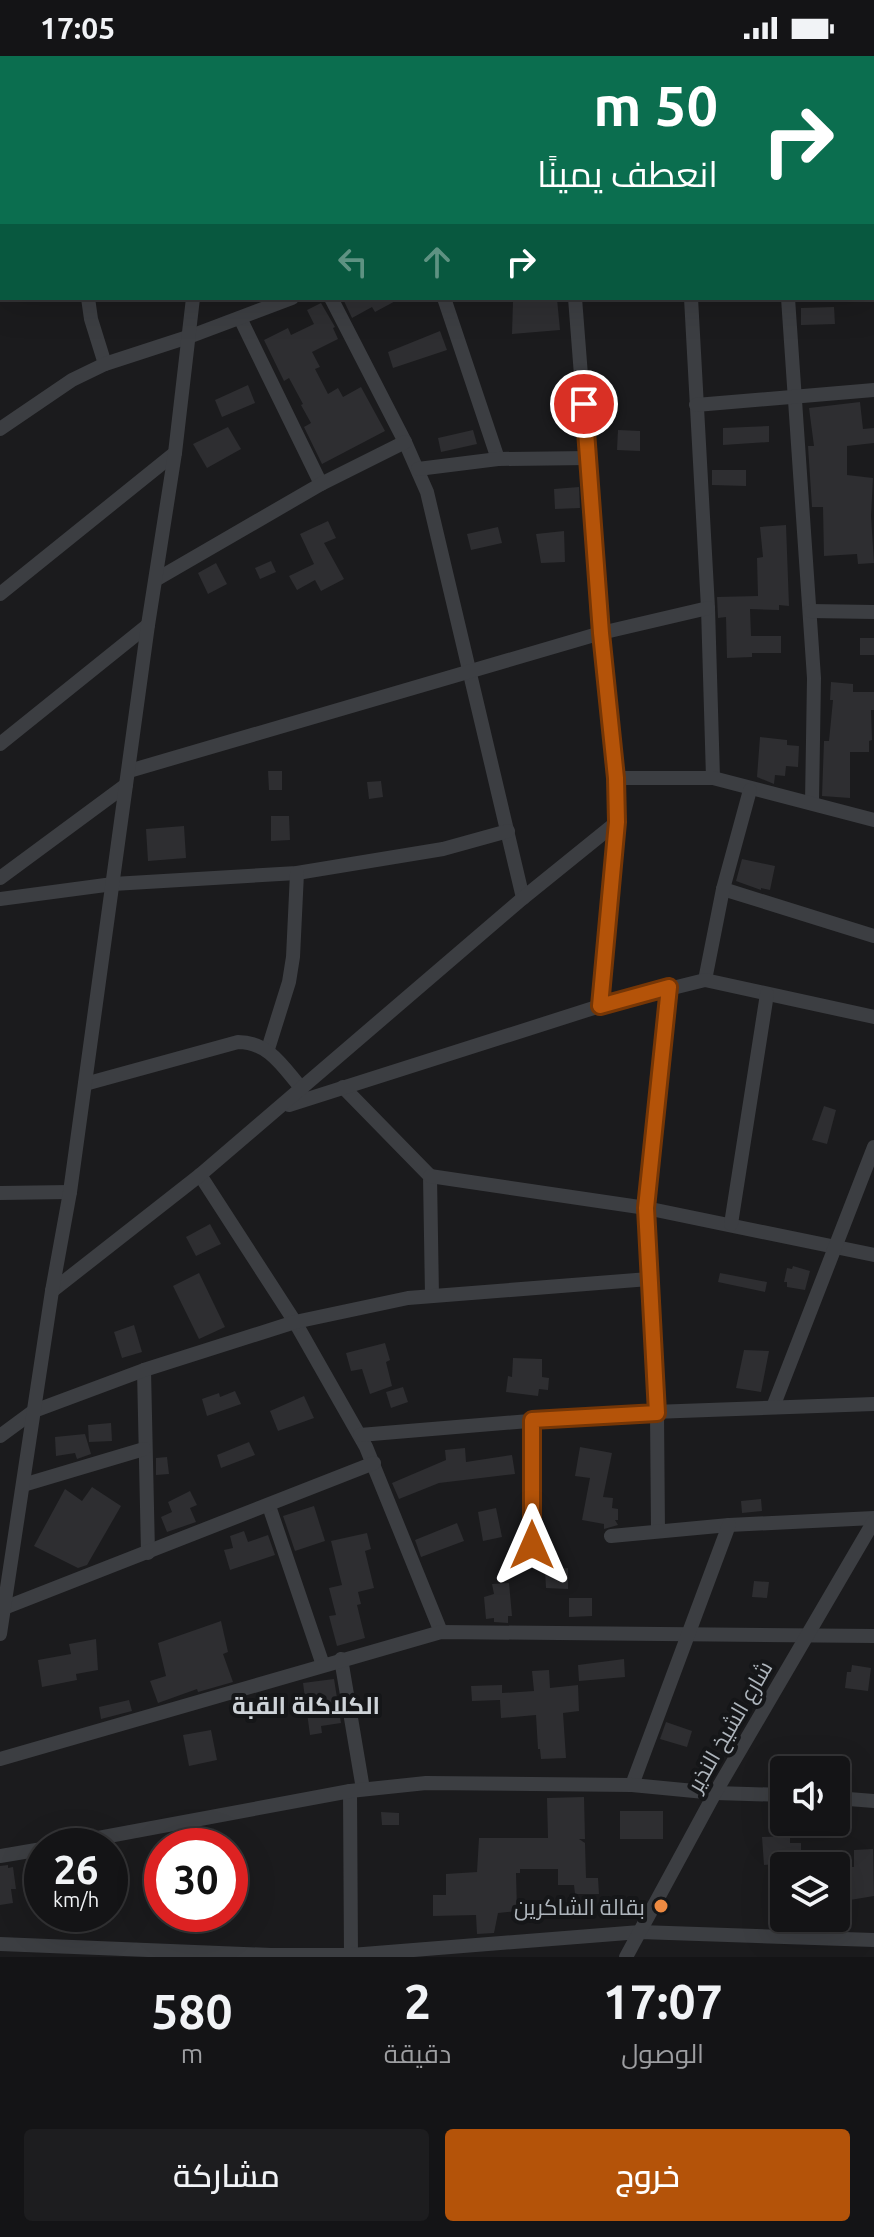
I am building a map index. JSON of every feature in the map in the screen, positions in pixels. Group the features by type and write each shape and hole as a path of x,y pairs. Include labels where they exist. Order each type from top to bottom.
{"street":[{"path":"88,300 105,364"},
{"path":"0,1634 70,1192 148,625 175,453 193,300"},
{"path":"0,429 72,380 105,364 287,300"},
{"path":"332,300 418,469 433,518 523,898"},
{"path":"445,300 498,459"},
{"path":"575,300 601,633 616,778 617,822 600,1006"},
{"path":"691,300 708,608 713,778"},
{"path":"788,300 815,715 812,802"},
{"path":"240,318 321,484"},
{"path":"696,405 874,390"},
{"path":"157,579 321,484 405,442"},
{"path":"0,594 175,453"},
{"path":"418,469 498,459 589,458"},
{"path":"0,878 128,778 601,633 708,608"},
{"path":"810,611 874,612"},
{"path":"0,744 148,625"},
{"path":"616,778 713,778 874,820"},
{"path":"705,980 723,889 750,790"},
{"path":"52,1291 281,1108 523,898 617,822"},
{"path":"0,899 113,884 297,873 443,849 508,831"},
{"path":"268,1049 289,982 297,873"},
{"path":"723,889 874,936"},
{"path":"281,1108 600,1006 705,980 874,1017"},
{"path":"658,1531 657,1413 646,1208 669,987"},
{"path":"731,1224 767,994"},
{"path":"85,1084 238,1042 250,1042 268,1049 302,1089"},
{"path":"343,1087 430,1176 646,1208 874,1255"},
{"path":"773,1407 874,1147"},
{"path":"200,1175 295,1322 360,1435 441,1632"},
{"path":"430,1176 432,1296"},
{"path":"0,1193 70,1192"},
{"path":"0,1436 34,1411 144,1370 295,1322 408,1298 649,1279"},
{"path":"144,1370 148,1553"},
{"path":"360,1435 532,1420 874,1404"},
{"path":"532,1420 532,1545"},
{"path":"23,1485 144,1449"},
{"path":"4,1608 374,1463"},
{"path":"269,1506 323,1665"},
{"path":"611,1536 729,1525 874,1519"},
{"name":"شارع الشيخ النذير","path":"626,1957 715,1793 807,1634 869,1537 874,1519"},
{"path":"632,1785 729,1525"},
{"path":"0,1558 14,1548"},
{"path":"0,1759 441,1632 874,1636"},
{"path":"341,1659 356,1790 351,1956"},
{"path":"128,1832 356,1790 426,1783 632,1785 770,1795"},
{"path":"850,1799 874,1801"},
{"path":"0,1856 24,1852"},
{"path":"0,1944 271,1956 351,1956 640,1932 874,1940"}],"building":[{"path":"397,300 375,312 372,307 352,318 344,301"},
{"path":"557,300 560,330 512,334 513,301"},
{"path":"321,303 335,327 338,339 312,352 320,367 315,369 328,394 338,388 343,397 361,387 385,431 322,464 304,427 311,423 303,404 289,378 284,381 264,340 288,328 291,335 314,324 307,310"},
{"path":"834,307 835,324 801,325 801,308"},
{"path":"440,331 447,350 393,368 388,352"},
{"path":"248,385 255,403 222,417 215,400"},
{"path":"860,402 863,429 874,428 874,443 847,446 847,475 873,478 871,516 874,563 858,564 857,554 824,556 823,507 812,507 808,446 814,446 809,408"},
{"path":"769,426 769,442 723,445 723,428"},
{"path":"228,427 241,449 207,468 193,444"},
{"path":"473,430 477,444 441,452 438,438"},
{"path":"618,430 640,431 640,451 617,450"},
{"path":"712,470 746,470 746,486 712,485"},
{"path":"579,487 580,508 555,509 554,489"},
{"path":"328,521 336,538 324,543 344,579 321,591 315,580 297,590 289,576 314,564 300,534"},
{"path":"786,525 789,606 779,605 779,610 750,609 751,636 781,636 781,653 752,653 752,657 727,658 726,617 718,618 717,597 758,596 757,558 763,557 760,527"},
{"path":"498,527 502,543 471,550 467,534"},
{"path":"564,531 565,562 541,563 536,534"},
{"path":"271,561 276,572 260,579 255,568"},
{"path":"216,563 227,584 208,594 198,573"},
{"path":"860,638 874,638 874,655 860,655"},
{"path":"831,682 853,684 853,692 874,692 869,752 850,752 850,798 822,796 824,741 829,741 833,700 830,700"},
{"path":"760,737 787,740 787,745 799,746 798,767 786,766 785,776 775,775 774,784 757,777"},
{"path":"268,771 282,771 282,790 269,790"},
{"path":"381,781 383,797 369,799 367,782"},
{"path":"271,816 289,816 290,840 271,841"},
{"path":"184,826 186,858 148,861 146,829"},
{"path":"742,859 775,866 770,890 736,881"},
{"path":"824,1106 836,1110 827,1144 812,1140"},
{"path":"210,1224 221,1244 196,1256 186,1237"},
{"path":"793,1266 810,1271 805,1290 787,1287 787,1282 784,1282 787,1268 792,1269"},
{"path":"199,1273 225,1327 199,1339 173,1286"},
{"path":"720,1273 767,1282 765,1292 718,1282"},
{"path":"134,1325 142,1352 122,1358 114,1332"},
{"path":"385,1343 392,1386 370,1394 362,1369 351,1371 346,1353"},
{"path":"744,1350 769,1351 761,1392 736,1388"},
{"path":"513,1358 542,1359 542,1377 549,1378 548,1390 539,1389 538,1396 506,1392 508,1376 512,1377"},
{"path":"403,1387 408,1402 391,1408 386,1392"},
{"path":"235,1391 241,1404 207,1416 202,1399"},
{"path":"304,1396 314,1418 278,1431 270,1411"},
{"path":"111,1423 112,1441 89,1442 88,1425"},
{"path":"85,1434 91,1454 77,1459 75,1453 56,1456 55,1437"},
{"path":"249,1442 255,1455 221,1468 217,1455"},
{"path":"580,1447 612,1453 603,1497 613,1498 612,1508 618,1509 618,1520 615,1520 618,1525 604,1529 604,1524 582,1520 590,1478 575,1476"},
{"path":"465,1448 466,1462 512,1455 515,1474 439,1483 399,1499 392,1483 446,1460 445,1450"},
{"path":"167,1457 169,1474 156,1475 156,1458"},
{"path":"92,1487 121,1506 87,1565 78,1568 34,1546 65,1489 82,1501"},
{"path":"190,1491 197,1505 190,1508 196,1522 167,1532 161,1517 172,1512 168,1502"},
{"path":"761,1499 762,1511 742,1513 741,1501"},
{"path":"314,1506 325,1541 295,1551 283,1516"},
{"path":"496,1508 502,1537 483,1541 478,1512"},
{"path":"457,1523 464,1541 421,1557 415,1540"},
{"path":"244,1531 248,1542 268,1535 275,1555 230,1570 224,1550 233,1548 230,1536"},
{"path":"367,1533 371,1549 365,1551 374,1588 358,1592 361,1604 357,1605 365,1638 337,1646 329,1616 336,1615 329,1588 342,1585 331,1541"},
{"path":"557,1551 558,1569 568,1568 568,1589 546,1588 544,1552"},
{"path":"754,1581 769,1582 767,1598 752,1597"},
{"path":"509,1583 512,1616 508,1616 508,1623 494,1622 494,1618 486,1619 484,1597 494,1594 492,1584"},
{"path":"569,1598 592,1598 592,1616 569,1617"},
{"path":"221,1621 228,1652 223,1654 233,1682 198,1692 197,1689 158,1703 150,1681 166,1676 158,1643"},
{"path":"96,1639 98,1670 76,1674 77,1680 42,1687 38,1660 71,1654 69,1644"},
{"path":"624,1659 625,1677 579,1681 578,1665"},
{"path":"852,1665 871,1668 868,1691 845,1688 847,1672 851,1672"},
{"path":"549,1670 550,1688 578,1685 579,1711 563,1713 566,1758 541,1759 536,1715 501,1718 500,1700 472,1701 471,1686 502,1685 502,1693 534,1691 532,1671"},
{"path":"334,1679 341,1723 321,1726 322,1733 310,1735 303,1683"},
{"path":"129,1700 132,1711 101,1719 99,1707"},
{"path":"666,1722 692,1731 687,1747 660,1739"},
{"path":"211,1730 217,1760 189,1766 183,1735"},
{"path":"584,1797 585,1839 579,1839 585,1843 586,1878 598,1878 599,1894 575,1894 574,1885 558,1885 558,1869 520,1869 520,1873 516,1873 517,1911 498,1913 494,1933 477,1934 476,1915 433,1916 433,1895 446,1895 446,1874 477,1872 479,1838 548,1838 547,1798"},
{"path":"620,1811 663,1811 663,1839 620,1839"},
{"path":"381,1812 399,1813 399,1825 382,1825"},
{"path":"790,1836 790,1843 801,1843 801,1852 770,1852 770,1865 764,1865 762,1837"},
{"path":"873,1849 874,1896 850,1900 850,1867 854,1867 854,1850"},
{"path":"8,1865 8,1868 13,1867 16,1889 11,1889 13,1903 0,1905 0,1866"}],"place":[{"name":"بقالة الشاكرين","path":"661,1906"}],"district":[{"name":"الكلاكلة القبة","path":"306,1705"}],"route":[{"path":"532,1545 532,1420 657,1413 646,1208 669,987 600,1006 617,822 616,778 601,633 584,404"}]}
